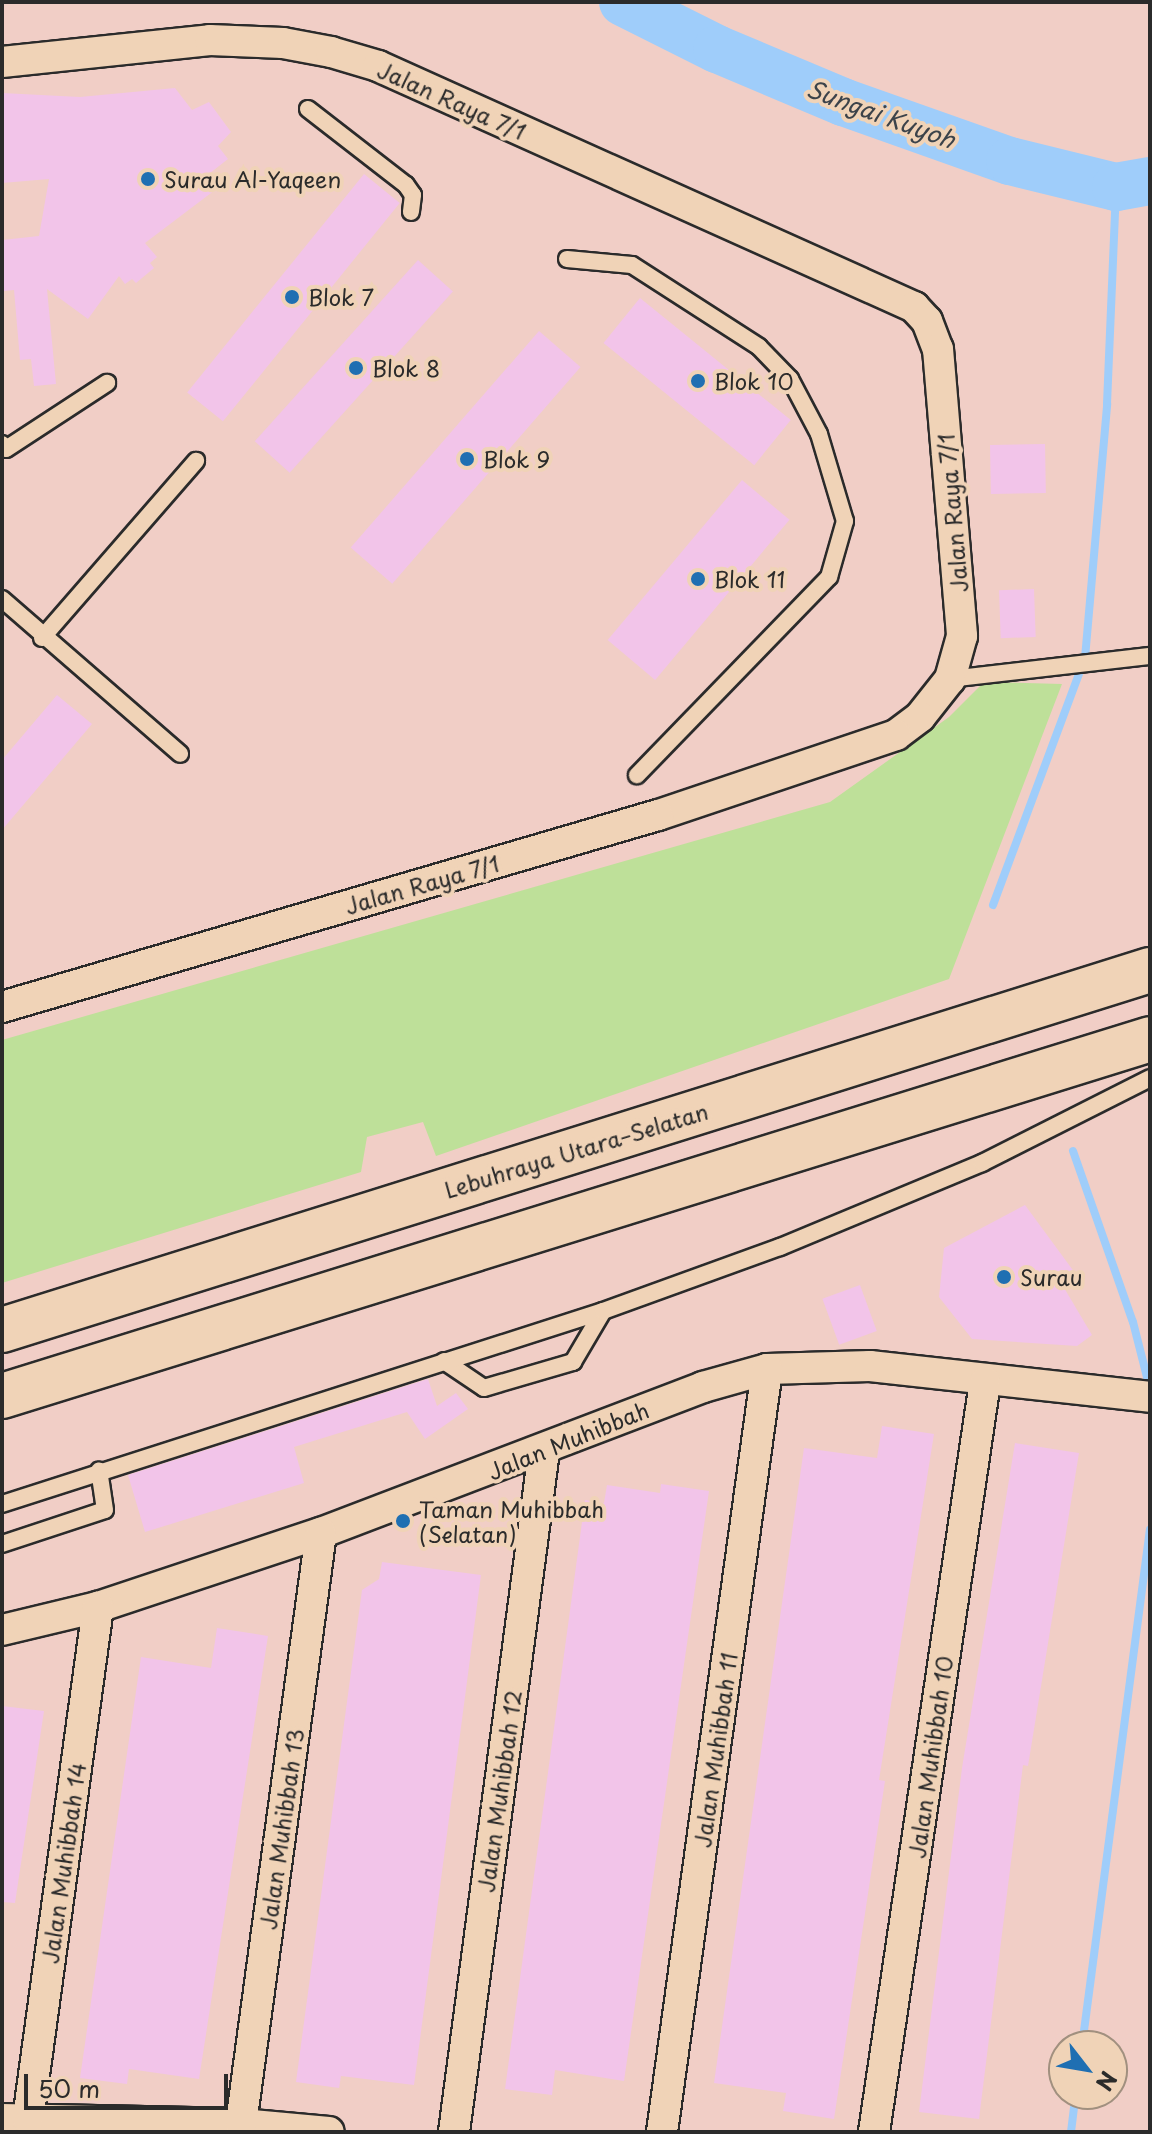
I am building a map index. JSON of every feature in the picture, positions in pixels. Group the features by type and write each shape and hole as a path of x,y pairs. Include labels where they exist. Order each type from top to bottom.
{"highway":[{"name":"Lebuhraya Utara–Selatan","path":"2,1330 1150,970"},
{"path":"2,1396 1150,1039"}],"street":[{"name":"Jalan Raya 7/1","path":"2,62 210,40 283,43 331,52 378,66 914,307 927,321 938,349 962,636 950,679 920,717 896,735 658,815 2,1007"},
{"name":"Jalan Muhibbah","path":"2,1630 98,1607 321,1533 544,1451 703,1387 767,1369 870,1366 985,1382 1150,1397"},
{"name":"Jalan Muhibbah 11","path":"662,2132 767,1369"},
{"name":"Jalan Muhibbah 10","path":"874,2132 985,1382"},
{"name":"Jalan Muhibbah 12","path":"454,2132 544,1451"},
{"name":"Jalan Muhibbah 13","path":"241,2124 321,1533"},
{"name":"Jalan Muhibbah 14","path":"15,2119 98,1607"},
{"path":"15,2119 241,2124 329,2132"}],"lane":[{"path":"308,109 406,185 413,195 411,212"},
{"path":"567,259 632,265 759,347 790,379 819,434 845,521 829,577 637,775"},
{"path":"3,450 107,383"},
{"path":"42,638 196,461"},
{"path":"2,599 42,638 180,754"},
{"path":"950,679 1148,656"},
{"path":"2,1504 99,1470 603,1311 780,1247 982,1163 1150,1078"},
{"path":"444,1361 484,1388 573,1362 603,1311"},
{"path":"2,1544 105,1510 99,1470"}],"green space":[{"path":"984,682 1062,684 949,979 436,1156 423,1122 367,1137 361,1172 2,1283 2,1040 830,802 949,717"}],"building":[{"path":"175,88 192,110 209,102 231,132 218,146 228,159 205,177 215,190 145,243 157,257 150,263 154,268 136,283 132,279 125,284 119,276 88,319 47,289 56,384 34,386 31,359 20,360 14,290 4,291 2,240 39,236 49,179 2,183 2,93 80,97"},
{"name":"Blok 7","path":"364,174 400,203 223,421 187,392"},
{"name":"Blok 8","path":"418,260 453,291 290,473 255,441"},
{"name":"Blok 10","path":"640,298 791,420 754,465 603,343"},
{"name":"Blok 9","path":"539,331 581,367 392,584 351,548"},
{"path":"1045,444 1046,493 991,494 990,445"},
{"name":"Blok 11","path":"742,480 789,520 655,680 608,640"},
{"path":"1034,589 1036,637 1001,638 999,590"},
{"path":"57,695 92,724 2,830 2,760"},
{"name":"Surau","path":"1025,1205 1075,1273 1060,1281 1092,1335 1077,1346 972,1339 939,1297 944,1248"},
{"path":"860,1285 877,1331 839,1345 822,1299"},
{"path":"428,1379 437,1406 456,1393 468,1409 425,1439 407,1412 294,1447 304,1483 145,1532 128,1475"},
{"path":"882,1426 934,1434 879,1780 885,1781 834,2119 783,2111 786,2093 714,2083 804,1448 877,1458"},
{"path":"1015,1443 1079,1453 1028,1766 1023,1765 979,2119 919,2112 962,1768"},
{"path":"661,1484 709,1491 624,2081 555,2070 552,2095 505,2089 585,1500 604,1503 607,1485 660,1493"},
{"path":"382,1562 481,1575 414,2085 341,2076 339,2088 296,2082 362,1590 379,1579"},
{"path":"217,1628 268,1636 199,2079 129,2069 127,2084 80,2078 141,1657 211,1668"},
{"path":"2,1706 44,1711 15,1903 2,1902"}],"waterway":[{"name":"Sungai Kuyoh","path":"623,2 717,49 843,102 1010,161 1116,187 1150,181"},
{"path":"993,905 1085,658 1107,404 1116,187"},
{"path":"1073,1151 1133,1322 1150,1389"},
{"path":"1084,2030 1150,1529"},
{"path":"1071,2132 1074,2110"}],"place":[{"name":"Surau Al-Yaqeen","path":"148,179"},
{"name":"Blok 7","path":"292,297"},
{"name":"Blok 8","path":"356,368"},
{"name":"Blok 10","path":"698,381"},
{"name":"Blok 9","path":"467,459"},
{"name":"Blok 11","path":"698,579"},
{"name":"Surau","path":"1004,1277"},
{"name":"Taman Muhibbah (Selatan)","path":"403,1521"}]}
